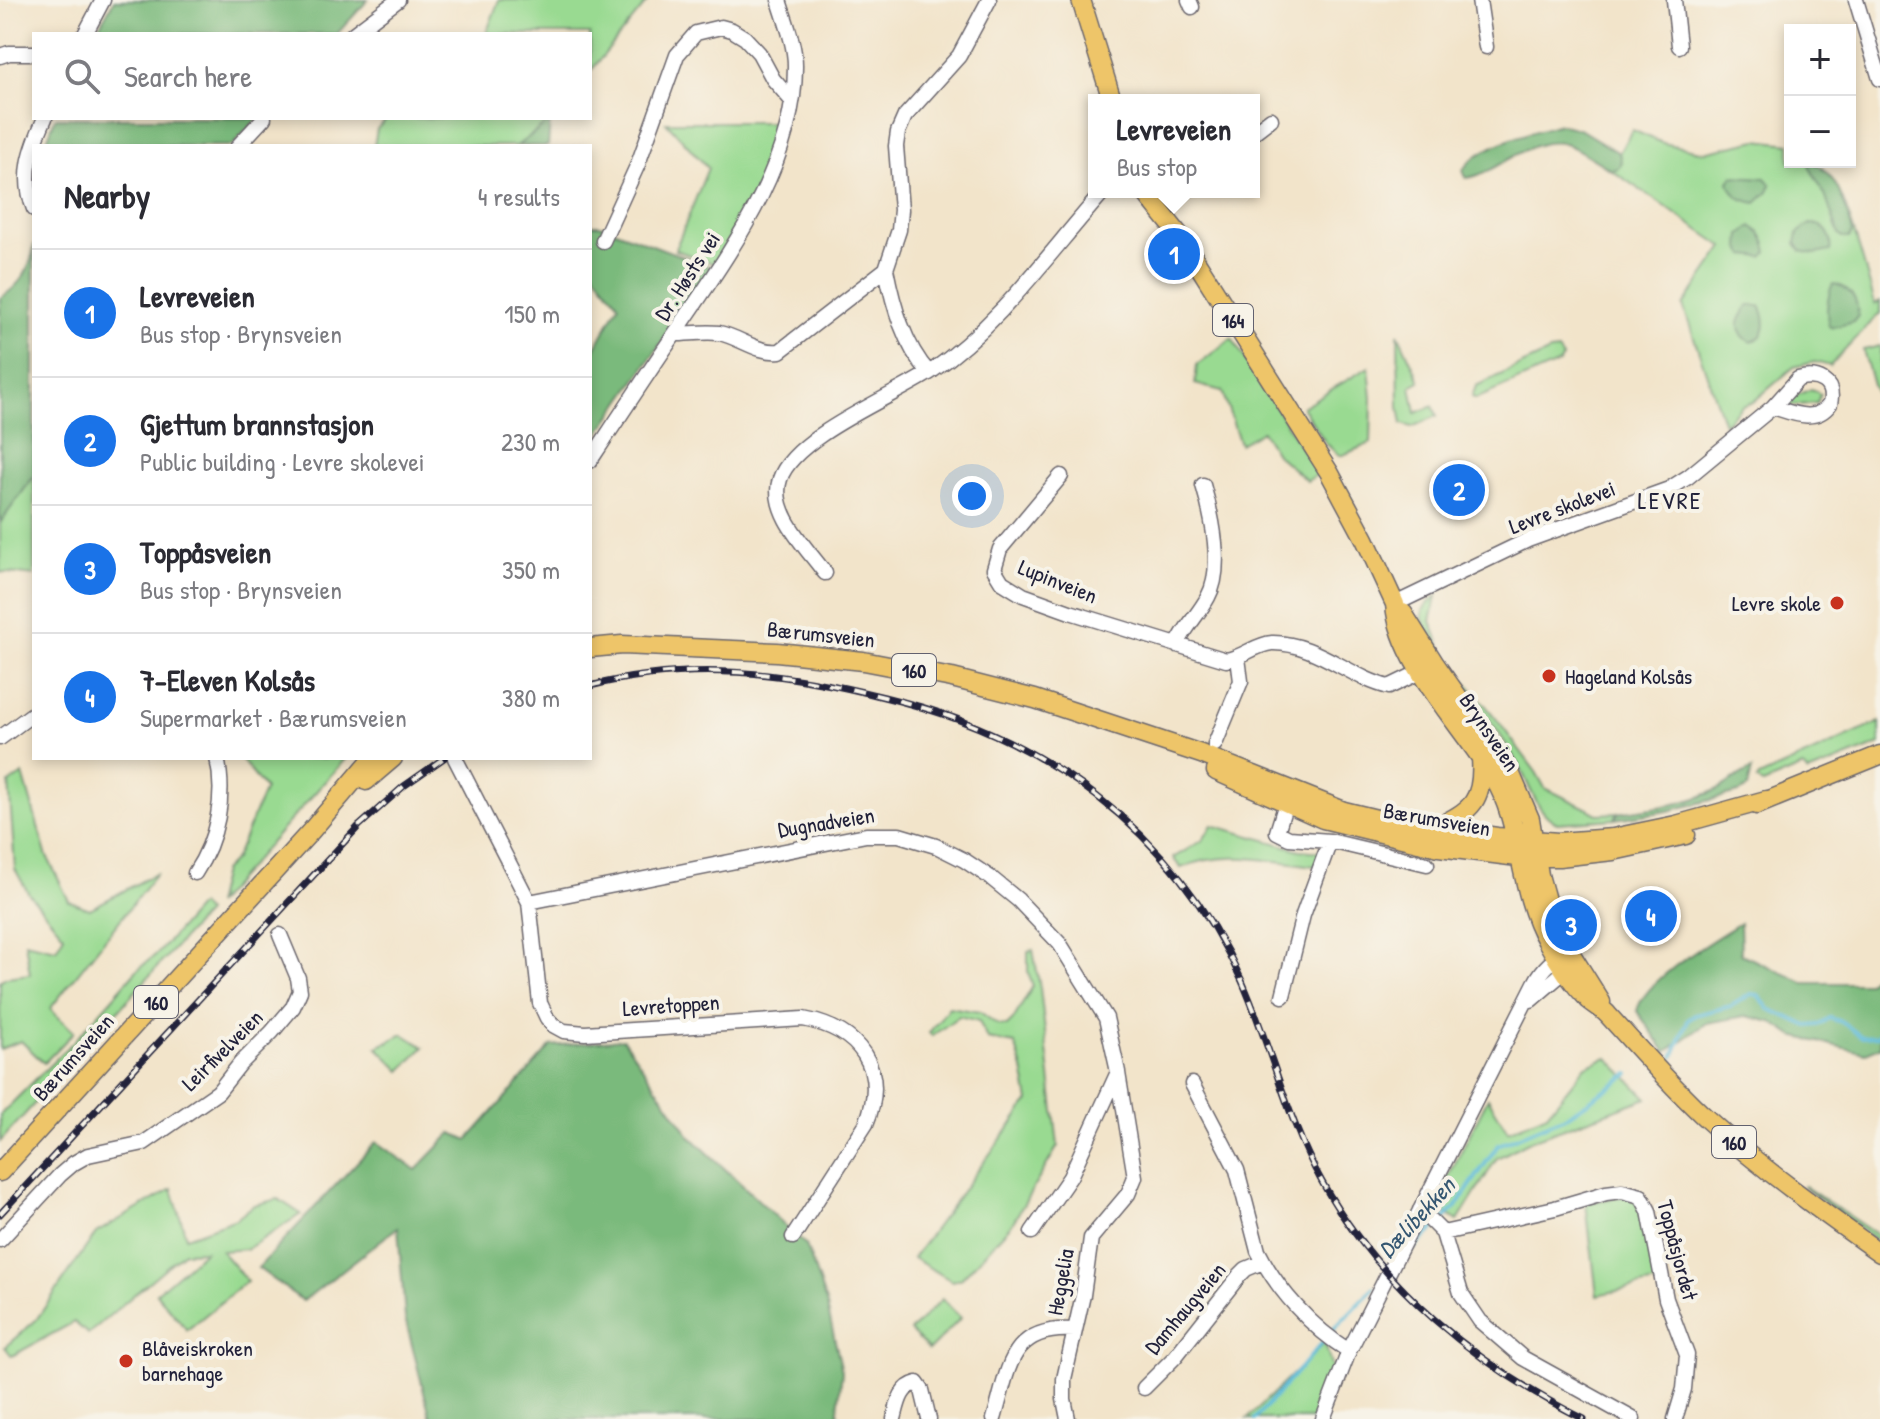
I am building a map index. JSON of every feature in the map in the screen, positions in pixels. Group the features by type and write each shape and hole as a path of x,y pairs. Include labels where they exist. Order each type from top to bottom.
{"main road":[{"path":"1081,0 1110,94"},
{"name":"Brynsveien","path":"1154,198 1329,472 1370,547 1428,668 1503,796 1539,875 1561,938 1565,960 1599,995 1605,1012 1708,1120 1764,1167 1880,1253"},
{"name":"Bærumsveien","path":"592,648 622,645 777,652 903,668 1035,699 1168,744 1220,773 1288,797 1385,821 1436,827 1526,848"},
{"name":"Bærumsveien","path":"592,660 650,648"},
{"name":"Brynsveien","path":"1428,668 1509,770 1530,819 1526,848"},
{"name":"Bærumsveien","path":"1288,797 1323,819 1439,847 1613,851 1655,843 1736,817 1766,800 1880,755"},
{"path":"1436,827 1461,815 1477,797 1482,775 1481,758"},
{"name":"Bærumsveien","path":"0,1172 311,831 371,760"},
{"name":"Bærumsveien","path":"311,831 391,760"}],"street":[{"path":"86,32 103,0"},
{"path":"356,32 398,0"},
{"name":"Dr. Høsts vei","path":"592,458 755,211 780,150 792,101 796,64 779,0"},
{"path":"929,373 917,357 900,322 886,269 899,230 901,210 896,146 898,132 905,116 959,56 989,0"},
{"path":"1479,0 1486,47"},
{"path":"1674,0 1679,46"},
{"path":"1856,0 1880,79"},
{"path":"603,241 638,164 677,55 696,33 721,27 745,38 792,101"},
{"path":"0,56 32,53"},
{"path":"1260,127 1271,119"},
{"path":"36,144 44,120"},
{"path":"240,144 262,120"},
{"path":"32,155 27,185 32,202"},
{"path":"825,573 780,508 777,491 781,475 812,442 957,353 1002,311 1098,198"},
{"path":"675,334 723,334 761,350 780,351 886,269"},
{"name":"Levre skolevei","path":"1395,604 1528,540 1669,489 1773,407"},
{"name":"Lupinveien","path":"1061,476 1000,549 994,569 1002,582 1023,595 1070,612 1226,660 1238,658"},
{"path":"1177,645 1184,628 1208,598 1215,581 1210,506 1203,485"},
{"path":"1215,744 1241,681 1238,658 1269,643 1288,645 1333,661 1389,687 1428,668"},
{"path":"0,738 32,714"},
{"path":"195,873 205,858 218,815 220,774 217,760"},
{"name":"Levretoppen","path":"457,760 529,902 540,1003 553,1025 564,1031 597,1032 803,1019 824,1023 842,1032 866,1055 874,1087 873,1107 866,1124 793,1237"},
{"name":"Bærumsveien","path":"1288,797 1277,832 1289,838 1330,841 1427,864"},
{"name":"Dugnadveien","path":"529,902 866,835 899,835 936,846 964,860 1018,900 1040,921 1076,966 1106,1018 1118,1072"},
{"path":"1283,996 1303,915 1330,841"},
{"name":"Leirfivelveien","path":"0,1240 74,1163 88,1155 144,1143 218,1092 293,1007 300,991 298,978 280,935"},
{"path":"1323,1419 1349,1351 1522,1008 1542,971 1565,960"},
{"path":"1032,1232 1070,1177 1118,1072"},
{"name":"Heggelia","path":"1068,1419 1064,1379 1091,1238 1128,1194 1135,1177 1118,1072"},
{"path":"1192,1084 1237,1170 1263,1262 1316,1327 1349,1351"},
{"name":"Toppåsjordet","path":"1443,1233 1606,1193 1622,1191 1641,1196 1649,1211 1666,1299 1687,1355 1684,1389 1675,1419"},
{"path":"1420,1210 1443,1233 1461,1293 1480,1321 1523,1358 1633,1419"},
{"name":"Damhaugveien","path":"1144,1388 1175,1357 1239,1276 1246,1269 1263,1262"},
{"path":"994,1419 1006,1371 1021,1344 1041,1331 1056,1328 1075,1330"},
{"path":"894,1419 906,1388 917,1383 922,1390 929,1419"}],"green space":[{"path":"114,0 368,0 339,32 96,32"},
{"path":"499,0 649,0 592,70 592,32 487,32"},
{"path":"54,120 256,120 234,144 46,144"},
{"path":"385,120 550,120 520,144 374,144 377,129"},
{"path":"550,121 548,144 520,144"},
{"path":"666,122 780,122 753,199 715,264 675,250 708,168"},
{"path":"1560,124 1581,130 1619,153 1621,162 1618,168 1611,170 1583,152 1561,143 1550,143 1538,145 1466,178 1463,170 1481,153 1521,135"},
{"path":"1632,130 1663,143 1704,152 1757,140 1784,143 1784,168 1821,168 1835,186 1860,249 1875,304 1880,301 1880,313 1830,366 1815,362 1794,367 1753,402 1742,406 1724,424 1683,306 1724,247 1611,170 1618,168 1621,162 1619,153"},
{"path":"1810,168 1820,168 1834,182 1853,232 1849,238 1839,235 1825,195"},
{"path":"1733,176 1765,178 1771,185 1756,203 1751,202 1733,191 1729,182"},
{"path":"1810,224 1820,226 1827,232 1831,251 1815,254 1801,251 1796,243 1798,233"},
{"path":"592,225 600,225 713,268 592,443 592,354 619,304 592,270"},
{"path":"1751,227 1765,240 1768,252 1763,257 1745,255 1740,247 1741,234"},
{"path":"32,255 32,479 0,523 0,298 24,275"},
{"path":"1833,284 1852,295 1858,316 1853,322 1830,328 1827,306"},
{"path":"1749,306 1760,306 1765,322 1761,336 1751,342 1739,330 1742,316"},
{"path":"1398,333 1420,381 1411,386 1416,413 1433,406 1437,416 1412,427 1402,424 1399,407"},
{"path":"1232,338 1318,474 1307,481 1276,454 1262,431 1240,444 1222,391 1195,384 1197,365"},
{"path":"1880,346 1880,398 1877,399 1863,350"},
{"path":"1558,351 1563,358 1559,363 1476,399 1472,397 1476,386"},
{"path":"1369,367 1371,443 1338,455 1302,407"},
{"path":"1811,389 1820,394 1817,403 1791,406 1786,403 1788,399"},
{"path":"32,479 32,576 0,572 0,523"},
{"path":"1437,596 1431,621 1444,655 1495,717 1545,788 1598,814 1618,813 1615,819 1557,823 1545,814 1511,753 1448,662 1425,625 1422,616 1424,608"},
{"path":"1880,722 1880,744 1808,773 1803,767 1763,784 1757,780 1759,777"},
{"path":"242,760 344,760 215,905 223,871 235,859 265,789"},
{"path":"1752,770 1748,788 1738,793 1668,811 1615,819 1618,813 1694,799"},
{"path":"23,774 46,854 69,901 90,909 157,873 50,1009 74,1032 44,1063 21,1041 0,1049 0,981 6,977 30,974 25,942 56,949 64,935 29,894 15,869 9,783"},
{"path":"1212,825 1300,850 1323,852 1315,866 1230,858 1197,862 1181,868 1173,858 1203,840"},
{"path":"200,905 206,913 0,1142 0,1115 79,1036 136,971 159,952"},
{"path":"1740,923 1741,954 1805,983 1867,983 1874,976 1874,965 1880,954 1880,1047 1866,1053 1793,1036 1772,1022 1746,1016 1707,1023 1666,1052 1637,1011 1642,999 1681,962"},
{"path":"1033,950 1058,1146 1012,1224 962,1278 952,1281 913,1258 1029,1101 1015,1044 987,1039 979,1021 959,1016 932,1036 929,1033 949,1007 980,1012 998,1025 1007,1026 1033,986 1028,973 1028,951"},
{"path":"403,1034 424,1047 401,1071 377,1047"},
{"path":"623,1039 690,1136 806,1245 826,1302 842,1371 837,1419 431,1419 405,1318 398,1227 303,1301 258,1268 376,1142 416,1170 452,1133 468,1140 551,1046"},
{"path":"1607,1057 1647,1098 1534,1139 1497,1158 1458,1221 1434,1205 1488,1098 1508,1131 1547,1114 1586,1066"},
{"path":"1803,1187 1880,1237 1880,1243"},
{"path":"172,1189 186,1237 236,1219 254,1205 278,1199 301,1214 247,1249 221,1251 247,1281 187,1330 156,1293 205,1251 184,1252 88,1334 74,1322 12,1356 5,1347 36,1320 96,1233"},
{"path":"1631,1195 1642,1208 1656,1283 1597,1295 1586,1203"},
{"path":"942,1299 961,1318 929,1350 910,1331"},
{"path":"1325,1343 1332,1369 1318,1419 1247,1419"}],"waterway":[{"name":"Dælibekken","path":"1673,1057 1688,1020 1695,1015 1731,1006 1751,994 1758,995 1769,1009 1808,1026 1818,1025 1830,1018 1842,1022 1862,1037 1878,1036 1880,1032"},
{"name":"Dælibekken","path":"1400,1262 1455,1208 1498,1145 1565,1117 1629,1074"},
{"name":"Dælibekken","path":"1330,1333 1374,1288"},
{"name":"Dælibekken","path":"1255,1419 1325,1340"}],"railway":[{"path":"592,686 665,673 701,671 774,676 847,688 942,714 997,736 1049,763 1097,796 1140,834 1179,878 1213,927 1242,981 1309,1158 1346,1220 1372,1255 1402,1289 1469,1348 1544,1398 1584,1419"},
{"path":"0,1214 359,826 404,786 441,760"}],"place":[{"name":"Levreveien","path":"1174,254"},
{"name":"Gjettum brannstasjon","path":"1459,490"},
{"name":"Levre skole","path":"1837,603"},
{"name":"Hageland Kolsås","path":"1549,676"},
{"name":"7-Eleven Kolsås","path":"1651,916"},
{"name":"Toppåsveien","path":"1571,925"},
{"name":"Blåveiskroken barnehage","path":"126,1361"}],"district":[{"name":"LEVRE","path":"1670,500"}]}
